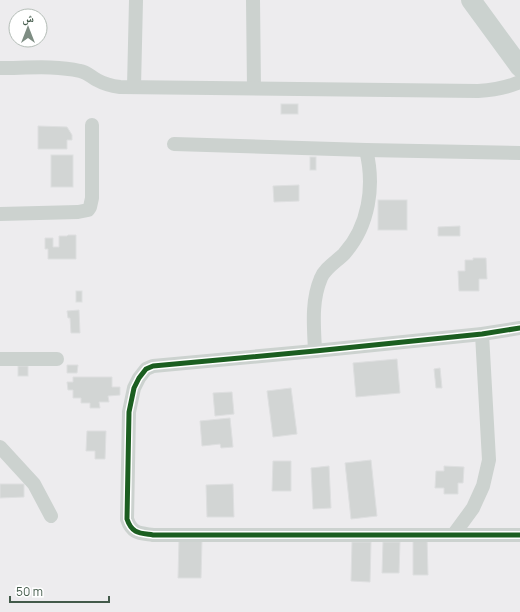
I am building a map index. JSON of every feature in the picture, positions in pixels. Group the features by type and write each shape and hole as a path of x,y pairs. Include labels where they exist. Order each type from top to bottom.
{"main road":[{"path":"471,0 520,66"}],"street":[{"path":"134,87 136,0"},
{"path":"253,0 254,88"},
{"path":"0,68 61,68 85,72 110,86 134,87 478,91 496,89 520,82"},
{"path":"0,214 78,212 88,210 92,198 92,125"},
{"path":"174,144 520,153"},
{"path":"315,351 314,309 321,276 343,255 362,228 370,189 370,172 366,150"},
{"path":"520,328 482,334 153,366 146,369 142,373 134,388 129,412 127,519 134,531 153,535 520,535"},
{"path":"454,534 473,508 483,486 489,460 482,334"},
{"path":"0,359 57,359"},
{"path":"0,447 34,484 51,516"}],"building":[{"path":"281,104 298,104 298,114 281,114"},
{"path":"38,126 67,127 72,135 72,140 67,140 67,149 38,149"},
{"path":"51,155 73,155 73,187 51,187"},
{"path":"310,157 316,157 316,170 310,170"},
{"path":"299,185 299,201 274,202 273,186"},
{"path":"378,200 407,200 407,230 378,230"},
{"path":"460,226 460,236 438,236 438,227"},
{"path":"76,235 76,259 48,259 48,249 45,249 45,238 53,238 53,247 59,247 59,236"},
{"path":"473,258 486,258 487,279 479,279 479,291 459,291 458,271 465,271 465,260 473,260"},
{"path":"76,291 82,291 82,302 76,302"},
{"path":"79,310 80,333 71,333 70,318 68,318 67,311"},
{"path":"397,359 400,393 356,397 353,363"},
{"path":"67,365 78,365 77,373 67,373"},
{"path":"18,366 28,366 28,376 18,376"},
{"path":"440,368 442,388 436,388 434,369"},
{"path":"73,377 112,377 112,387 120,387 120,395 108,396 109,402 99,402 100,408 90,408 90,403 81,403 81,398 73,398 73,390 68,390 67,382 73,382"},
{"path":"291,388 297,434 273,437 267,391"},
{"path":"232,392 234,414 215,416 213,393"},
{"path":"230,418 233,447 221,448 220,444 202,446 200,421"},
{"path":"87,431 106,431 105,459 95,459 95,451 86,451"},
{"path":"371,460 377,516 351,519 345,463"},
{"path":"273,461 291,461 291,491 272,491"},
{"path":"329,466 331,508 313,509 311,468"},
{"path":"444,466 464,467 463,483 458,483 458,494 444,494 444,488 435,488 436,471 444,471"},
{"path":"0,484 24,484 24,497 0,498"},
{"path":"233,484 234,517 207,517 206,485"},
{"path":"413,537 427,537 428,575 413,575"},
{"path":"179,539 202,540 201,578 178,578"},
{"path":"352,542 371,542 370,582 351,581"},
{"path":"383,542 400,542 399,573 382,573"}],"cycle path":[{"path":"520,328 482,334 153,366 146,369 134,388 129,412 127,519 131,528 137,532 153,535 520,535"}]}
